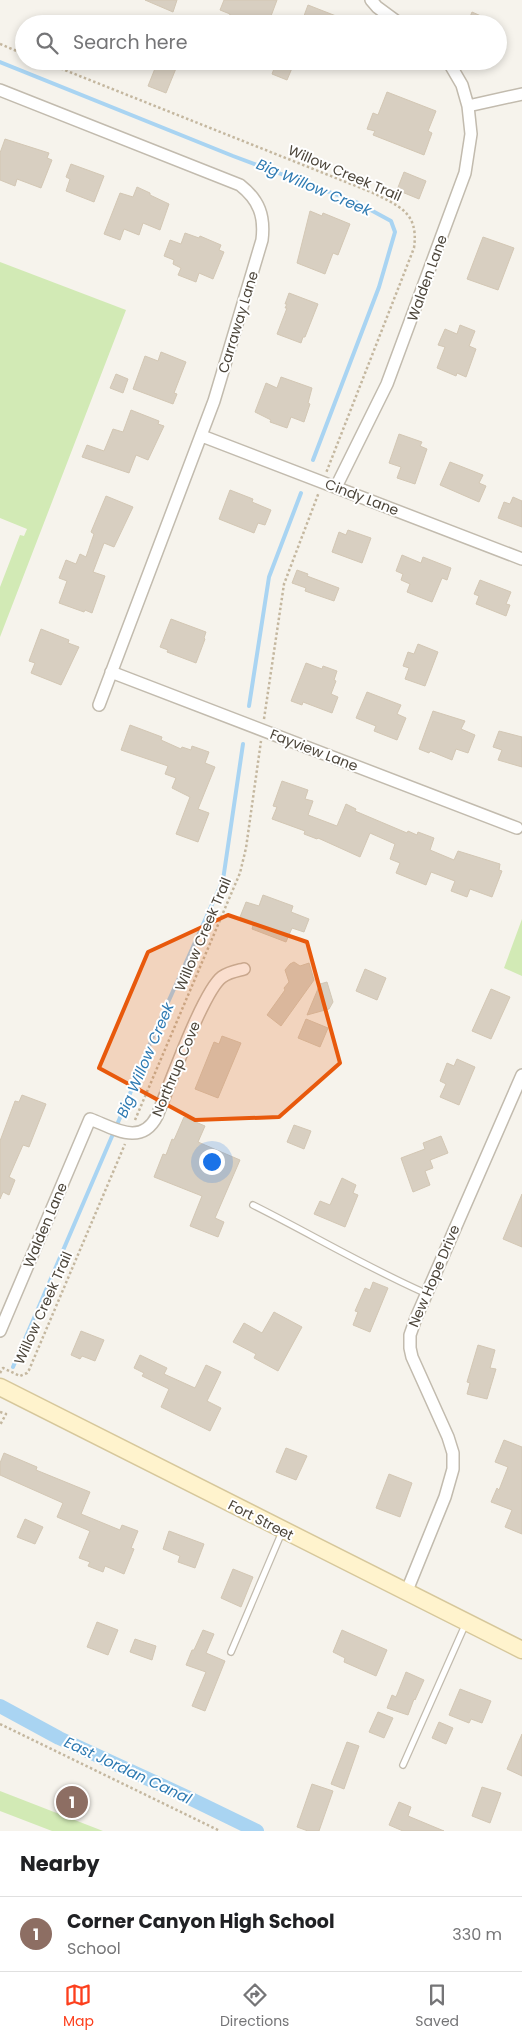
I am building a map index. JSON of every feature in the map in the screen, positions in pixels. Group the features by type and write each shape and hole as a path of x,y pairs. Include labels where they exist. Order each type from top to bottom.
{"street":[{"path":"371,0 388,15"},
{"name":"Walden Lane","path":"336,487 388,384 463,178 471,141 468,106 462,84 453,70"},
{"name":"Carraway Lane","path":"0,90 232,182 247,191 258,204 264,222 262,240 202,436 98,705"},
{"path":"468,106 522,94"},
{"name":"Cindy Lane","path":"202,436 522,559"},
{"name":"Fayview Lane","path":"111,672 517,828"},
{"name":"Northrup Cove","path":"127,1134 143,1132 154,1122 206,998 221,977 232,971 244,969"},
{"name":"New Hope Drive","path":"406,1593 445,1497 453,1469 453,1453 448,1437 410,1348 410,1335 425,1293 522,1075"},
{"name":"Walden Lane","path":"0,1330 95,1121 127,1134"},
{"name":"Fort Street","path":"0,1387 522,1650"}],"lane":[{"path":"253,1205 323,1240 352,1258 425,1293"},
{"path":"232,1652 283,1531"},
{"path":"403,1765 466,1623"}],"path":[{"path":"0,44 15,50"},
{"name":"Willow Creek Trail","path":"65,70 371,192 401,207 408,215 414,227 414,248 326,473"},
{"path":"264,721 284,584 319,492"},
{"name":"Willow Creek Trail","path":"1,1371 2,1368 20,1376 29,1370 127,1134 240,873 246,848 261,740"},
{"path":"0,1412 6,1414 0,1425"},
{"path":"0,1724 220,1831"}],"highlighted area":[{"path":"228,915 307,942 340,1063 279,1117 195,1120 99,1068 148,952"}],"green space":[{"path":"0,262 126,310 0,637 0,587 20,535 24,536 27,529 0,518"},
{"path":"522,919 522,976 504,968"},
{"path":"0,1791 103,1831 52,1831 0,1811"}],"building":[{"path":"145,0 177,0 173,12"},
{"path":"224,0 277,0 271,15 230,15 220,10"},
{"path":"308,5 334,15 304,15"},
{"path":"154,70 175,70 166,93 148,86"},
{"path":"274,70 291,70 287,80 272,74"},
{"path":"387,92 436,111 428,131 432,133 424,155 373,135 375,131 367,129 373,113 378,115"},
{"path":"5,139 49,153 47,158 52,160 41,188 17,179 15,186 0,180 0,153"},
{"path":"71,164 104,176 94,202 66,191 70,179 66,177"},
{"path":"404,172 426,181 419,199 397,190"},
{"path":"137,187 169,204 160,230 143,223 139,235 124,229 120,240 104,234 120,193 133,197"},
{"path":"310,211 322,216 323,213 350,224 338,255 333,253 325,274 297,263"},
{"path":"185,233 199,238 200,236 221,245 219,250 224,252 213,279 199,273 196,282 178,275 181,268 173,264 174,260 164,256 170,240 181,244"},
{"path":"483,237 514,248 498,290 467,279"},
{"path":"289,293 318,304 301,343 277,334 287,308 285,308 287,304 285,304"},
{"path":"460,325 475,331 469,346 476,349 466,377 457,373 456,376 437,368 445,347 438,345 445,329 457,334"},
{"path":"161,352 186,362 174,393 177,394 173,404 133,389 145,356 158,361"},
{"path":"116,374 128,379 123,393 110,388"},
{"path":"281,377 312,388 308,403 310,404 304,422 291,417 287,428 270,422 271,420 255,412 266,383 277,388"},
{"path":"131,410 159,421 158,424 164,426 148,460 136,455 129,473 82,457 87,445 104,451 113,429 123,432"},
{"path":"399,434 422,442 420,446 427,449 415,484 397,478 401,467 389,463"},
{"path":"450,462 483,475 479,483 486,486 479,502 440,485"},
{"path":"230,490 253,499 252,502 271,510 265,525 258,523 254,533 219,519"},
{"path":"106,496 133,507 114,547 104,543 93,572 105,576 92,613 85,610 84,612 59,603 67,581 59,578 66,560 76,564 80,554 86,557 94,534 91,532"},
{"path":"513,497 522,501 522,527 498,518 504,502 510,504"},
{"path":"348,530 371,538 362,563 332,552 339,532 346,535"},
{"path":"402,555 421,563 423,557 451,568 447,580 442,578 432,602 407,592 410,584 401,580 403,574 396,571"},
{"path":"297,570 308,574 307,576 339,588 334,601 305,591 306,588 292,583"},
{"path":"480,580 511,592 506,604 510,605 506,616 476,604 479,596 474,594"},
{"path":"171,619 206,632 196,663 167,652 168,650 160,647"},
{"path":"41,629 69,640 68,643 79,647 61,685 31,673 35,663 29,661"},
{"path":"418,644 438,652 425,686 405,679 409,668 403,666 408,652 414,654"},
{"path":"306,663 322,669 323,666 337,671 334,680 336,681 331,694 338,697 332,713 303,702 302,705 291,701"},
{"path":"367,692 401,705 397,714 406,718 397,740 374,731 376,726 356,718"},
{"path":"433,711 465,721 461,729 475,735 468,753 456,749 452,760 430,751 429,753 419,749"},
{"path":"130,725 162,737 161,740 181,749 182,747 191,750 192,746 209,752 205,763 215,767 198,809 209,813 198,842 176,834 190,797 172,788 176,778 165,774 168,766 121,750"},
{"path":"499,731 522,737 522,767 498,760 502,750 493,747"},
{"path":"282,781 308,790 305,799 313,801 308,815 337,826 346,804 356,809 355,811 407,833 408,831 417,835 418,832 434,838 430,850 454,860 458,851 500,864 499,870 502,871 492,897 470,889 467,897 451,891 455,881 431,872 426,885 396,873 400,863 390,859 395,844 370,833 360,857 318,838 304,834 305,831 272,819 277,807 273,806"},
{"path":"263,895 293,906 291,912 309,919 304,932 292,928 286,942 252,929 254,922 240,917 246,902 259,906"},
{"path":"294,962 300,966 309,963 314,980 281,1026 267,1015 285,990 284,988 289,982 285,970"},
{"path":"365,969 386,978 377,1000 356,991"},
{"path":"327,982 333,1002 329,1009 307,1015 320,984"},
{"path":"491,989 510,997 491,1039 472,1031"},
{"path":"306,1019 328,1028 320,1047 298,1038"},
{"path":"222,1036 241,1043 218,1098 195,1089 214,1042 219,1044"},
{"path":"457,1059 475,1067 459,1105 440,1097 446,1084 440,1081 447,1063 454,1066"},
{"path":"22,1095 46,1104 29,1147 23,1145 9,1177 15,1180 9,1195 3,1192 0,1199 0,1141 15,1101 19,1102"},
{"path":"184,1117 205,1126 198,1142 240,1160 215,1218 224,1222 218,1237 190,1226 202,1196 154,1177 163,1154 166,1155"},
{"path":"294,1125 311,1131 304,1149 287,1142"},
{"path":"441,1136 448,1153 430,1160 433,1168 425,1171 430,1185 413,1192 401,1158 425,1149 423,1143"},
{"path":"342,1178 356,1185 353,1193 358,1195 345,1227 314,1214 320,1201 330,1205"},
{"path":"522,1194 522,1247 503,1239"},
{"path":"373,1282 388,1288 370,1332 353,1325 358,1312 355,1311 365,1288 370,1290"},
{"path":"274,1312 302,1327 278,1371 254,1358 256,1354 233,1342 244,1323 262,1333"},
{"path":"81,1331 104,1340 95,1361 82,1356 80,1359 71,1355"},
{"path":"478,1345 495,1350 490,1368 496,1369 487,1399 467,1394 470,1383 467,1382"},
{"path":"140,1355 167,1368 164,1374 195,1388 206,1365 221,1372 207,1401 221,1408 210,1431 161,1407 169,1389 142,1376 144,1373 134,1368"},
{"path":"504,1440 522,1447 522,1534 505,1527 512,1510 491,1502 497,1488 499,1490 508,1467 495,1462"},
{"path":"286,1448 307,1456 296,1480 276,1472"},
{"path":"4,1453 37,1467 36,1470 90,1492 81,1514 120,1530 122,1525 138,1531 131,1548 134,1549 124,1574 105,1566 103,1572 88,1566 90,1562 79,1558 90,1531 57,1517 63,1503 0,1475 0,1463"},
{"path":"389,1474 412,1483 400,1517 376,1508"},
{"path":"25,1519 43,1527 35,1544 17,1537"},
{"path":"169,1531 204,1544 195,1568 178,1562 180,1556 163,1549"},
{"path":"233,1569 253,1577 241,1607 221,1598"},
{"path":"97,1622 118,1630 108,1655 87,1647"},
{"path":"203,1630 214,1634 206,1653 225,1661 205,1711 192,1706 206,1672 186,1665"},
{"path":"342,1630 387,1650 376,1676 344,1662 345,1658 333,1652"},
{"path":"135,1639 156,1646 152,1660 130,1652"},
{"path":"406,1672 424,1680 408,1715 387,1708 392,1695 396,1697"},
{"path":"460,1689 491,1701 482,1723 471,1719 469,1723 449,1715"},
{"path":"378,1712 393,1718 384,1738 369,1732"},
{"path":"439,1722 453,1728 446,1744 432,1738"},
{"path":"522,1734 522,1776 507,1769"},
{"path":"347,1742 359,1746 344,1789 331,1784"},
{"path":"312,1784 333,1791 319,1831 308,1831 297,1827"},
{"path":"482,1787 501,1793 490,1823 472,1816"},
{"path":"399,1802 411,1807 408,1816 444,1831 403,1831 389,1825"}],"waterway":[{"name":"Big Willow Creek","path":"0,62 15,68"},
{"name":"Big Willow Creek","path":"20,70 233,156 356,202 391,221 395,232 379,287 313,460"},
{"name":"Big Willow Creek","path":"249,706 269,577 301,493"},
{"name":"Big Willow Creek","path":"13,1367 156,1029 223,880 243,744"},
{"name":"East Jordan Canal","path":"0,1706 59,1738 257,1831"}],"place":[{"name":"Corner Canyon High School","path":"72,1802"}]}
